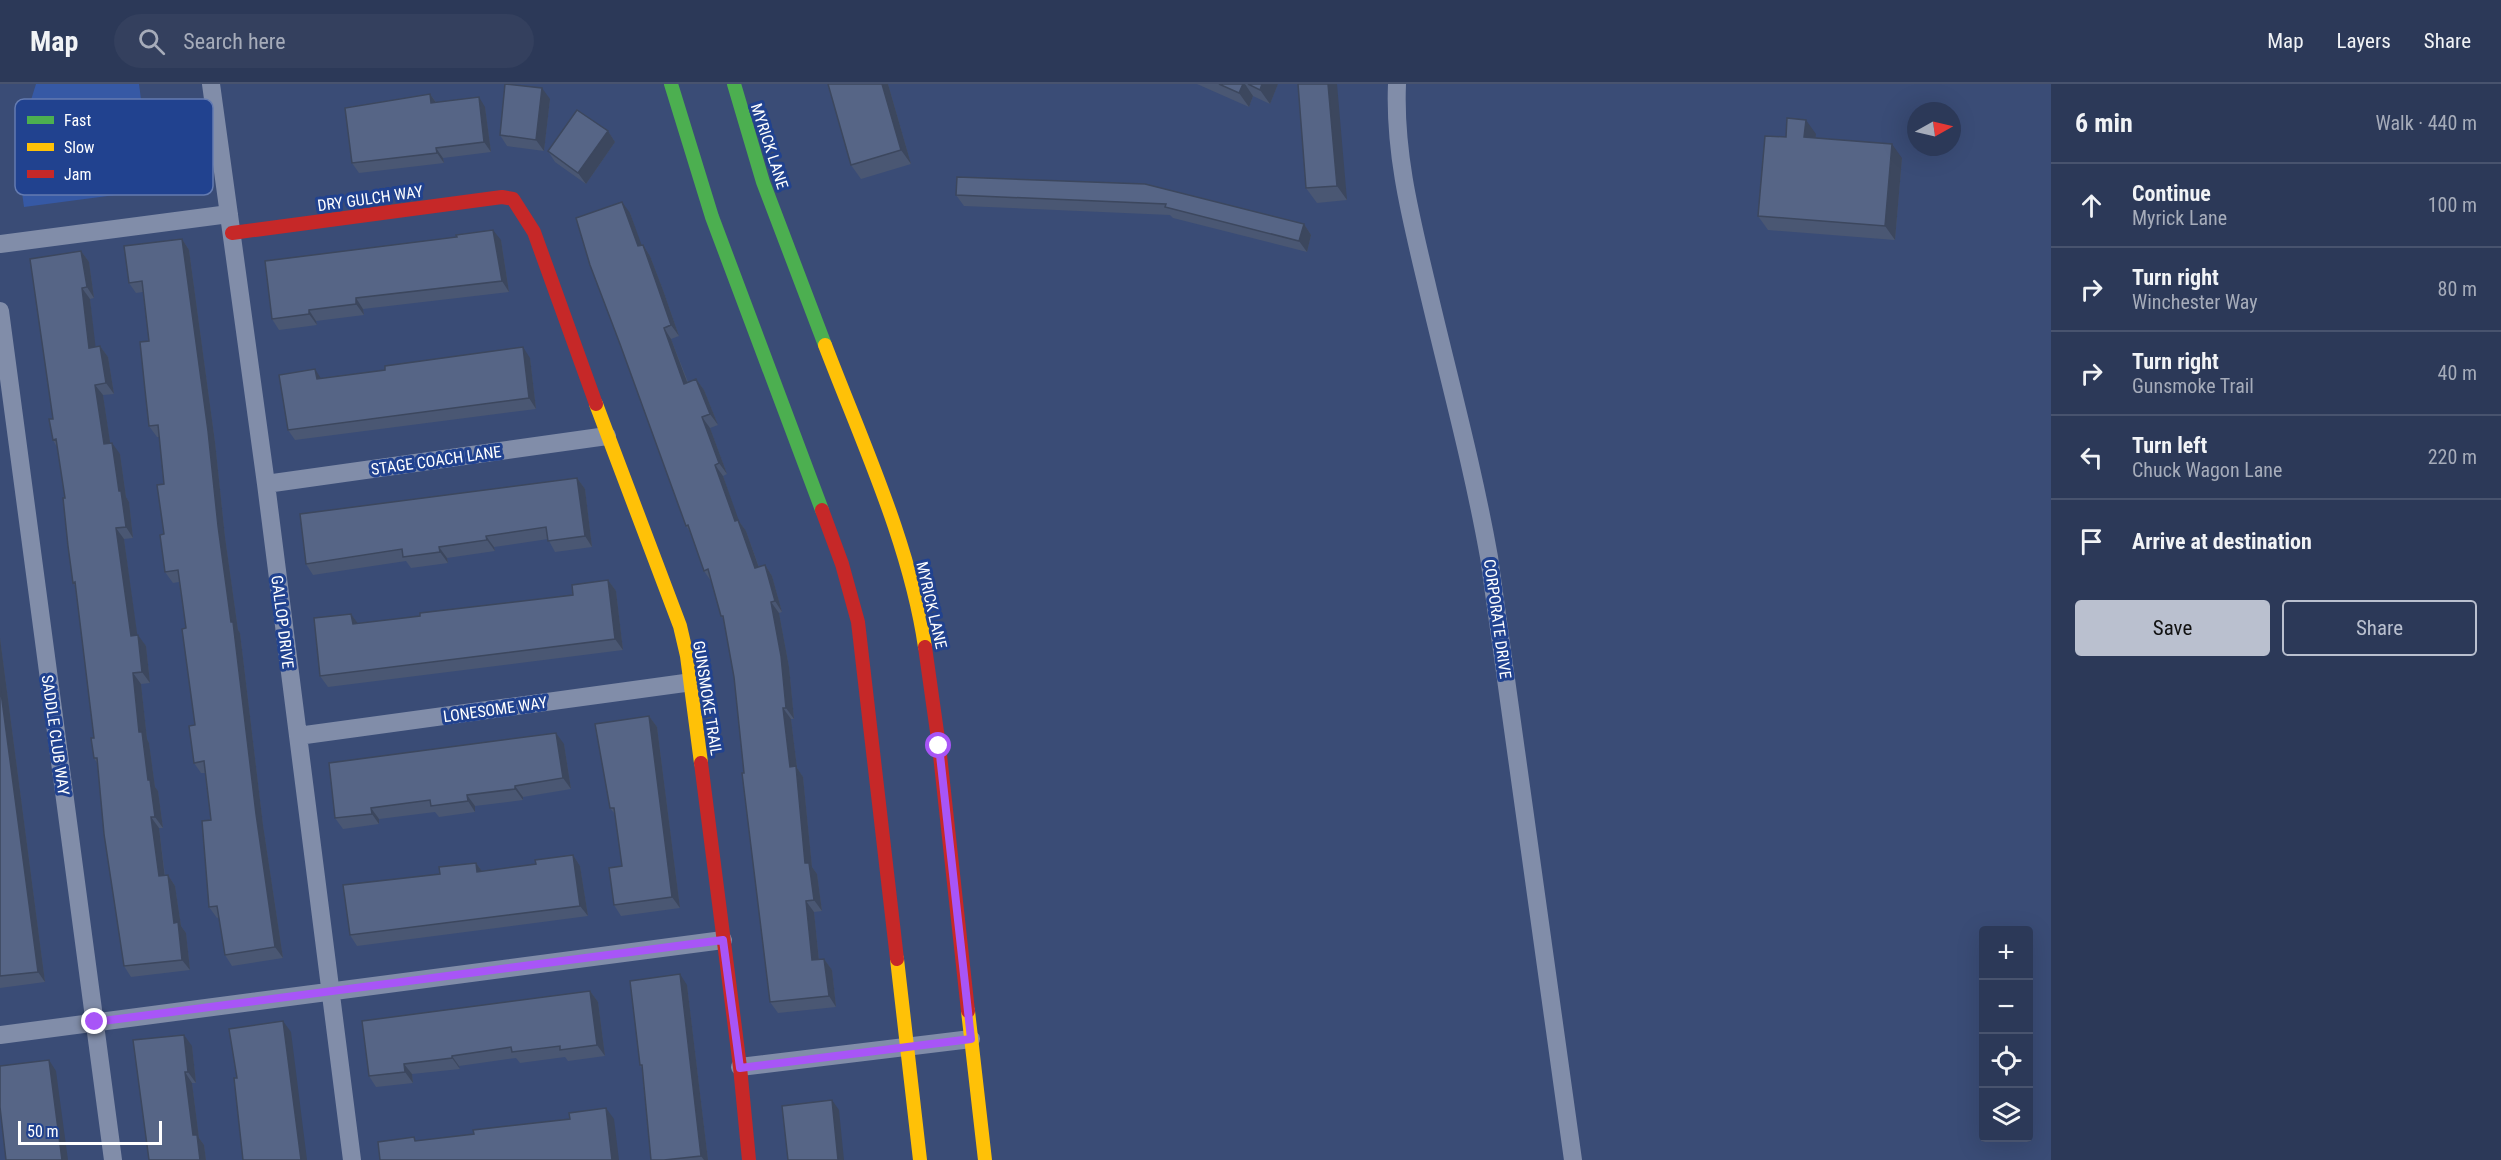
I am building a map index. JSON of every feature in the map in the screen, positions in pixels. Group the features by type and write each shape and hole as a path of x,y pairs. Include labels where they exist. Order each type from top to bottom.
{"street":[{"name":"GALLOP DRIVE","path":"211,84 266,484 352,1160"},
{"path":"671,84 712,217 842,564 851,594 868,697 920,1160"},
{"name":"MYRICK LANE","path":"734,84 763,182 897,535 912,584 931,682 985,1160"},
{"name":"CORPORATE DRIVE","path":"1397,84 1398,129 1406,195 1489,557 1573,1160"},
{"name":"DRY GULCH WAY","path":"232,233 477,200 502,197 513,199"},
{"name":"GUNSMOKE TRAIL","path":"513,199 534,232 607,436 680,626 692,682 740,1068 749,1160"},
{"path":"0,244 229,214"},
{"name":"SADDLE CLUB WAY","path":"0,311 113,1160"},
{"name":"STAGE COACH LANE","path":"266,484 607,436"},
{"name":"LONESOME WAY","path":"297,736 692,682"},
{"path":"0,1035 723,940"},
{"path":"740,1068 971,1039"}],"shaded area":[{"path":"36,84 139,84 141,99 31,99"},
{"path":"22,195 115,195 24,207"}],"building":[{"path":"505,84 542,88 536,140 500,135"},
{"path":"828,84 882,84 901,150 851,165"},
{"path":"1219,84 1243,84 1239,93"},
{"path":"1248,84 1262,84 1260,90"},
{"path":"1298,84 1328,84 1337,186 1306,188"},
{"path":"430,94 431,103 479,97 484,142 436,148 437,153 352,163 345,108"},
{"path":"577,110 608,131 578,173 548,151"},
{"path":"1787,118 1806,120 1804,137 1892,144 1885,226 1758,216 1765,136 1786,137"},
{"path":"957,177 1145,184 1304,224 1299,241 1165,207 1166,204 956,195"},
{"path":"622,202 638,246 643,245 671,325 664,328 684,384 696,379 710,414 702,417 719,463 715,465 735,521 738,520 755,568 765,565 775,601 771,602 781,656 786,708 783,708 790,767 796,766 805,863 809,863 814,900 806,901 812,960 824,959 829,996 770,1002 742,773 744,773 734,677 723,616 721,616 708,569 704,571 688,525 686,526 590,265 576,218"},
{"path":"493,230 502,281 356,298 356,304 309,310 309,314 272,319 265,261 457,237 456,235"},
{"path":"182,239 275,947 225,955 217,906 209,907 202,821 211,820 204,761 194,763 189,726 195,725 182,629 186,628 178,570 165,572 160,535 164,534 157,485 164,484 158,425 149,426 145,390 140,342 149,341 142,281 129,283 124,246"},
{"path":"81,251 87,287 82,288 89,348 100,346 106,383 95,385 104,444 112,443 126,527 116,528 131,636 138,635 142,672 133,673 139,732 142,732 155,817 151,817 159,876 168,875 174,923 178,922 182,960 124,966 104,834 97,758 94,758 91,738 94,738 75,582 73,583 68,546 63,498 65,498 56,439 53,440 49,419 53,419 30,259"},
{"path":"523,347 529,398 288,430 279,375 315,369 317,379 385,370 385,366"},
{"path":"577,478 585,536 548,541 546,527 486,536 487,540 439,547 440,552 403,557 402,549 306,564 300,514"},
{"path":"608,580 615,639 320,676 314,618 351,614 353,624 420,616 420,613 573,595 572,585"},
{"path":"0,685 38,972 0,976"},
{"path":"649,716 672,897 614,905 609,868 622,866 614,808 610,808 595,724"},
{"path":"556,733 563,778 515,786 515,789 467,795 468,801 431,806 430,800 371,808 372,814 335,818 329,763"},
{"path":"573,855 580,906 350,935 343,885 440,874 439,867 476,863 477,872 536,864 535,860"},
{"path":"680,974 701,1156 651,1160 642,1065 640,1065 630,981"},
{"path":"590,991 597,1045 560,1050 560,1046 512,1052 511,1047 404,1064 405,1072 369,1076 362,1021"},
{"path":"283,1021 301,1160 243,1160 234,1078 237,1078 229,1029"},
{"path":"184,1035 188,1072 185,1072 193,1135 197,1135 200,1160 149,1160 133,1040"},
{"path":"49,1060 62,1160 6,1160 0,1107 0,1066"},
{"path":"832,1100 838,1160 788,1160 782,1106"},
{"path":"606,1108 612,1160 380,1160 378,1142 414,1137 415,1141 474,1134 473,1130 570,1119 569,1113"}],"traffic: fast":[{"path":"671,84 712,217 822,510"},
{"path":"734,84 763,182 825,345"}],"traffic: slow":[{"path":"825,345 897,532 918,608 925,647"},
{"path":"596,404 680,626 687,656 701,763"},
{"path":"897,959 920,1160"},
{"path":"968,1011 985,1160"}],"traffic: jam":[{"path":"232,233 502,197 513,199 534,232 596,404"},
{"path":"822,510 842,564 858,622 897,959"},
{"path":"925,647 939,746 968,1011"},
{"path":"701,763 740,1067 749,1160"}],"route":[{"path":"95,1022 723,940 740,1068 971,1039 939,746"}]}
